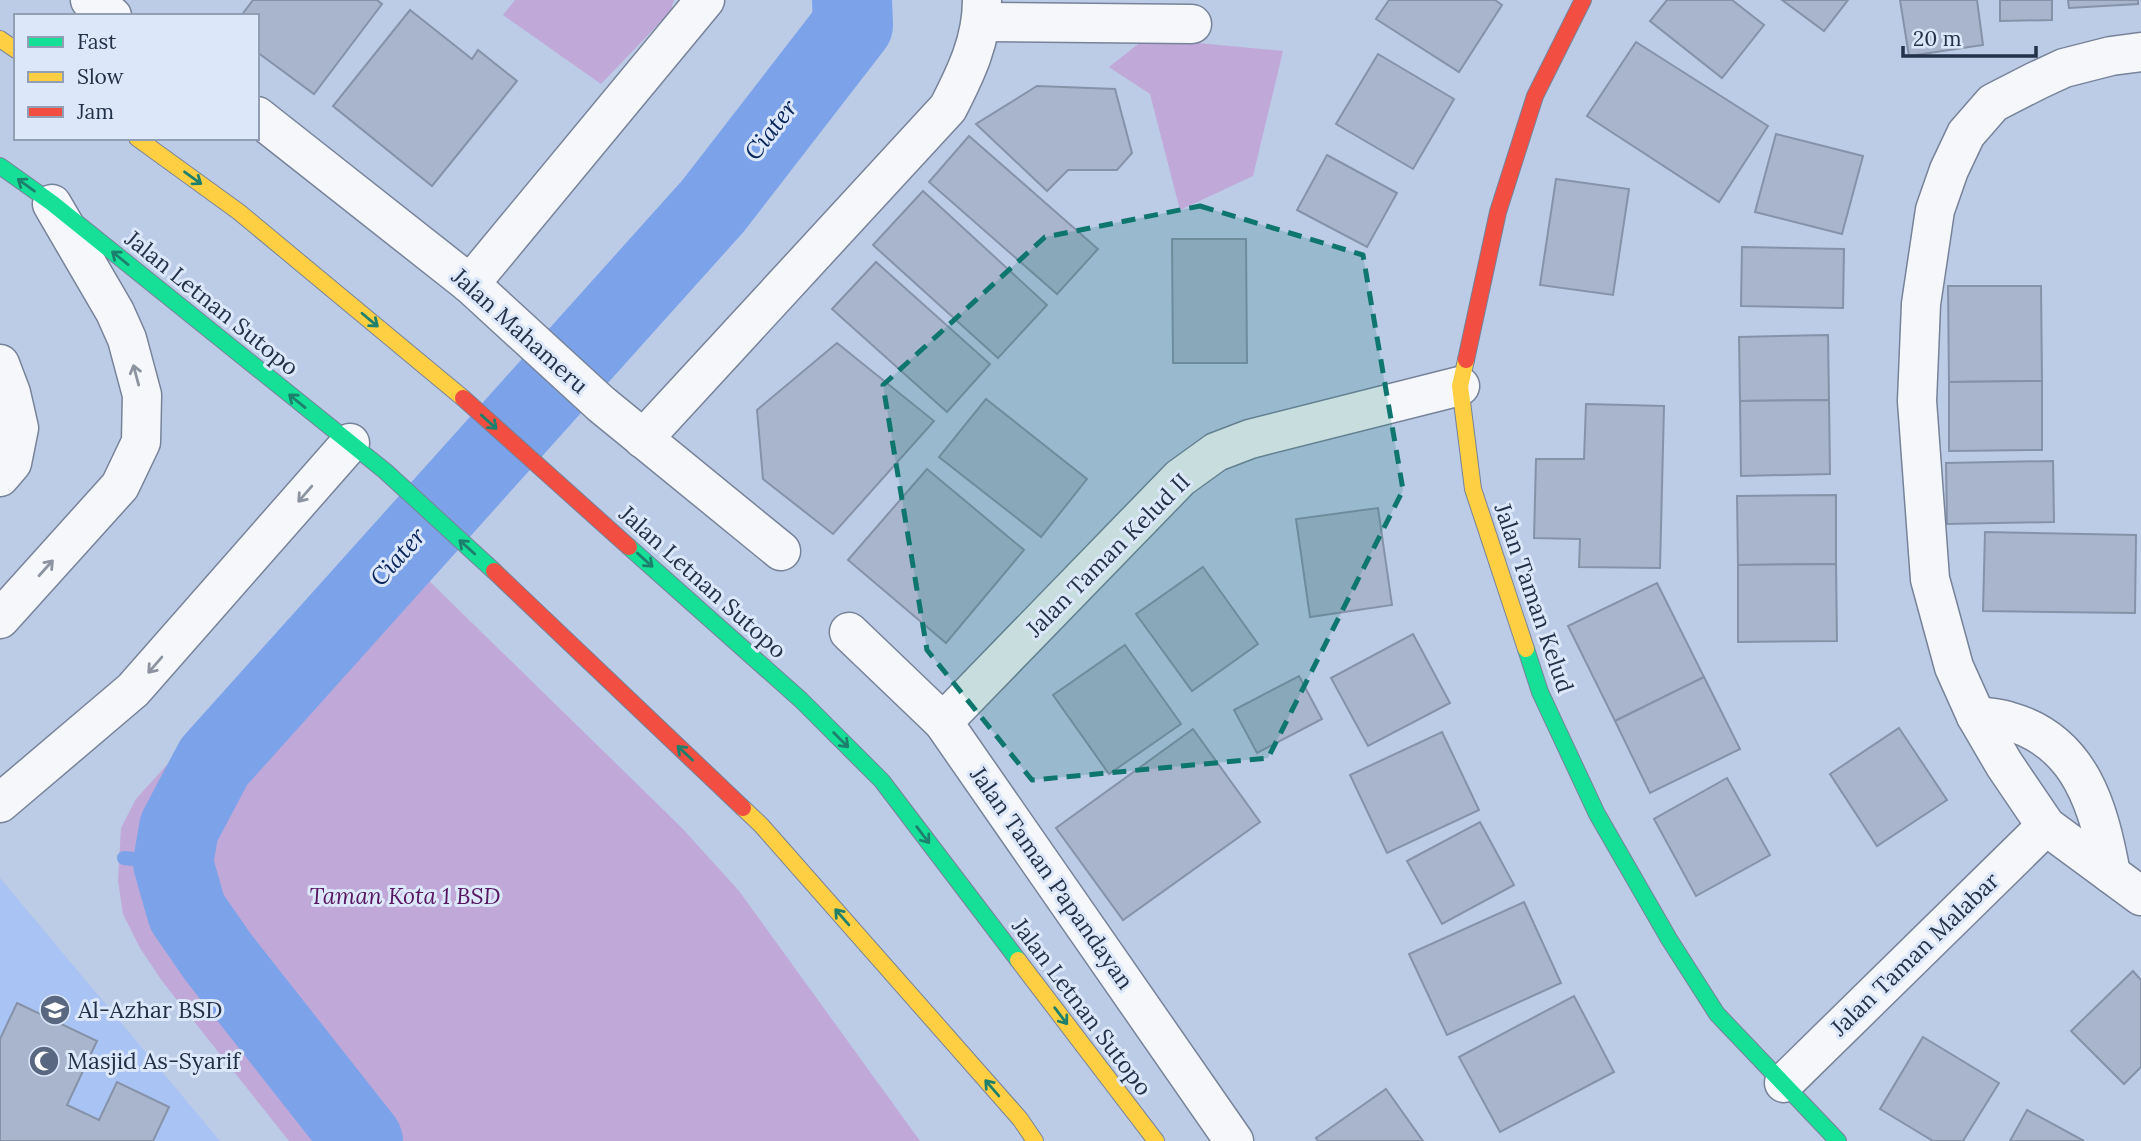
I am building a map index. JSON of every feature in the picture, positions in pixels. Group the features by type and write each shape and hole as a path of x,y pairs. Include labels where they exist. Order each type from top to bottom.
{"main road":[{"name":"Jalan Taman Kelud","path":"1583,0 1535,96 1497,212 1460,386 1473,489 1545,705 1597,814 1669,939 1717,1014 1838,1141"},
{"name":"Jalan Letnan Sutopo","path":"140,140 240,212 438,376 801,699 882,781 1156,1141"},
{"name":"Jalan Letnan Sutopo","path":"0,166 52,204 385,471 518,593 761,825 1020,1119 1035,1141"}],"street":[{"path":"90,0 109,14"},
{"path":"470,284 705,0"},
{"path":"643,439 948,108 970,65 982,11 1192,24"},
{"path":"2126,885 2046,826 2004,764 1976,716 1954,667 1930,579 1917,401 1921,304 1935,210 1949,170 1966,134 1993,103 2064,68 2111,56 2141,52"},
{"name":"Jalan Mahameru","path":"259,118 470,284 601,404 780,551"},
{"path":"0,619 120,485 141,442 142,395 127,339 115,312 52,204"},
{"path":"0,364 11,393 19,428 12,463 0,477"},
{"name":"Jalan Taman Kelud II","path":"943,722 1180,478 1216,452 1250,439 1460,386"},
{"path":"0,803 133,690 350,443"},
{"name":"Jalan Taman Papandayan","path":"849,632 943,722 1234,1141"},
{"path":"1976,716 2008,720 2033,730 2052,741 2073,763 2088,789 2126,885"},
{"name":"Jalan Taman Malabar","path":"1784,1083 2046,826"}],"highlighted area":[{"path":"1200,206 1363,255 1403,490 1268,758 1032,780 927,650 883,385 1045,237"}],"shaded area":[{"name":"Al-Azhar BSD","path":"0,878 220,1141 0,1141"}],"green space":[{"path":"515,0 674,0 670,12 601,84 503,15"},
{"path":"1146,38 1283,51 1253,176 1180,210 1150,94 1109,67"},
{"name":"Taman Kota 1 BSD","path":"378,531 681,827 739,891 920,1141 289,1141 162,981 140,948 123,914 118,881 121,828 136,799"}],"building":[{"path":"253,0 377,0 382,4 314,94 259,53 259,14 242,14"},
{"path":"1389,0 1495,0 1502,5 1459,72 1376,19"},
{"path":"1667,0 1732,0 1764,25 1722,78 1650,21"},
{"path":"1782,0 1848,0 1824,31"},
{"path":"1900,0 1977,0 1983,45 1909,56"},
{"path":"2000,0 2052,0 2052,20 2000,21"},
{"path":"2068,0 2138,0 2138,4 2069,8"},
{"path":"410,10 472,59 478,50 517,81 432,186 333,106"},
{"path":"1636,42 1768,126 1719,202 1587,116"},
{"path":"1378,54 1454,99 1413,169 1336,124"},
{"path":"1037,86 1115,89 1132,153 1117,170 1068,170 1047,191 976,124"},
{"path":"1776,134 1863,156 1842,234 1755,212"},
{"path":"969,136 1098,249 1057,294 929,182"},
{"path":"1327,155 1397,193 1367,247 1297,210"},
{"path":"1556,179 1629,189 1613,295 1540,285"},
{"path":"923,191 1047,305 998,358 873,245"},
{"path":"1172,239 1246,239 1247,363 1173,363"},
{"path":"1742,247 1844,249 1843,308 1741,306"},
{"path":"876,262 990,364 947,412 832,309"},
{"path":"1948,286 2041,286 2042,381 1949,382"},
{"path":"1828,335 1829,400 1740,401 1739,337"},
{"path":"837,343 934,421 833,534 763,479 757,410"},
{"path":"2042,381 2042,450 1949,451 1949,382"},
{"path":"986,399 1087,479 1041,537 939,457"},
{"path":"1829,400 1830,474 1741,476 1740,401"},
{"path":"1586,404 1664,406 1660,568 1579,567 1580,539 1534,538 1536,459 1584,459"},
{"path":"2053,461 2054,522 1947,524 1946,463"},
{"path":"927,469 1024,550 946,643 848,560"},
{"path":"1836,495 1836,564 1738,565 1737,496"},
{"path":"1378,508 1392,605 1310,617 1296,519"},
{"path":"1985,532 2136,535 2135,613 1983,611"},
{"path":"1836,564 1837,641 1738,642 1738,565"},
{"path":"1203,567 1258,644 1192,691 1136,614"},
{"path":"1657,583 1704,677 1615,721 1568,626"},
{"path":"1413,634 1450,703 1368,746 1331,678"},
{"path":"1125,645 1181,724 1109,774 1053,695"},
{"path":"1299,676 1322,719 1257,753 1234,710"},
{"path":"1704,677 1740,749 1650,793 1615,721"},
{"path":"1899,728 1947,800 1877,846 1830,774"},
{"path":"1193,729 1260,822 1123,920 1056,828"},
{"path":"1442,732 1479,810 1387,853 1350,775"},
{"path":"1727,778 1770,855 1696,896 1654,819"},
{"path":"1480,822 1514,885 1442,924 1407,861"},
{"path":"1524,902 1561,983 1447,1035 1409,954"},
{"path":"2133,971 2141,980 2141,1067 2124,1084 2071,1031"},
{"path":"1574,996 1614,1072 1500,1132 1459,1057"},
{"name":"Masjid As-Syarif","path":"17,1003 97,1041 67,1105 99,1120 117,1082 169,1107 153,1141 0,1141 0,1039"},
{"path":"1923,1037 1999,1083 1963,1141 1933,1141 1880,1109"},
{"path":"1386,1089 1423,1141 1318,1141 1316,1138"},
{"path":"2027,1110 2084,1141 2010,1141"}],"waterway":[{"name":"Ciater","path":"363,1141 218,957 187,912 173,863 179,828 214,762 713,206 853,25 852,0"},
{"path":"124,858 173,863"}],"traffic: fast":[{"path":"0,166 52,203 385,471 494,571"},
{"path":"629,547 801,700 882,781 1018,960"},
{"path":"1526,649 1540,692 1597,814 1669,939 1717,1014 1838,1141"}],"traffic: slow":[{"path":"0,39 14,49"},
{"path":"140,140 239,212 463,398"},
{"path":"1466,360 1460,386 1473,489 1526,649"},
{"path":"743,808 761,825 1020,1119 1035,1141"},
{"path":"1018,960 1156,1141"}],"traffic: jam":[{"path":"1466,360 1498,212 1535,96 1583,0"},
{"path":"463,398 629,547"},
{"path":"494,571 743,808"}],"place":[{"name":"Al-Azhar BSD","path":"55,1010"},
{"name":"Masjid As-Syarif","path":"44,1061"}]}
